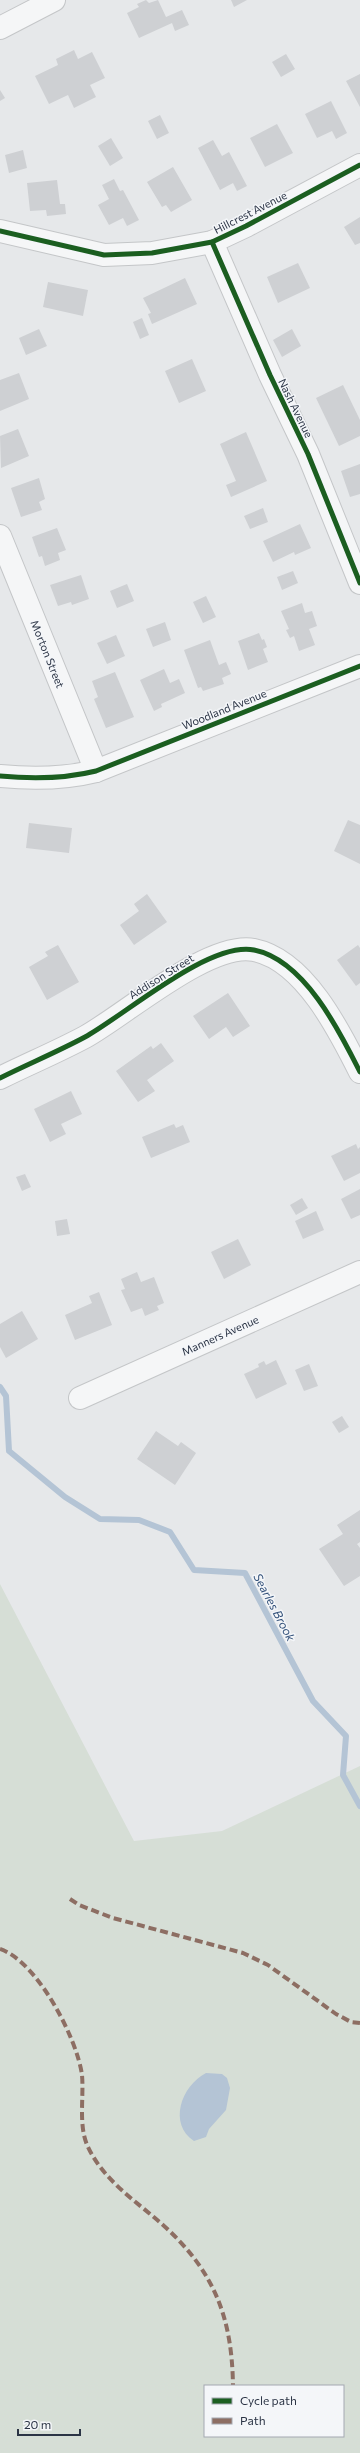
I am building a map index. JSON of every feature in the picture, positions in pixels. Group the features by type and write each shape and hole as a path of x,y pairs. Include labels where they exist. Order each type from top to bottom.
{"street":[{"path":"0,28 54,0"},
{"name":"Hillcrest Avenue","path":"0,231 104,255 152,254 212,242 246,226 360,165"},
{"name":"Nash Avenue","path":"212,242 270,375 308,454 360,584"},
{"name":"Morton Street","path":"0,536 96,771"},
{"name":"Woodland Avenue","path":"96,771 360,666"},
{"path":"0,776 54,778 75,776 96,771"},
{"name":"Addison Street","path":"0,1078 85,1037 198,964 227,951 254,950 281,960 299,976 339,1031 360,1072"},
{"name":"Manners Avenue","path":"80,1398 360,1272"}],"shaded area":[{"path":"0,1584 134,1841 222,1831 360,1766 360,2453 0,2453"}],"water":[{"path":"206,2073 222,2074 227,2078 230,2088 226,2110 209,2129 206,2137 194,2141 186,2134 181,2125 181,2106 184,2096 190,2087 197,2079"}],"building":[{"path":"146,0 149,3 158,0 166,17 182,10 189,25 175,31 172,23 139,38 127,13 139,7 137,4"},
{"path":"231,0 247,0 234,7"},
{"path":"74,50 78,59 92,52 105,78 90,85 96,97 74,108 68,95 49,104 35,76 58,65 56,59"},
{"path":"286,54 295,69 281,77 272,62"},
{"path":"360,74 360,107 346,81"},
{"path":"0,90 5,98 0,101"},
{"path":"331,101 347,133 336,139 332,131 317,138 305,114"},
{"path":"160,115 169,133 157,139 148,121"},
{"path":"277,124 293,153 265,167 250,138"},
{"path":"111,138 123,158 110,166 98,146"},
{"path":"213,140 222,156 229,152 247,186 237,191 233,183 220,190 198,148"},
{"path":"23,150 27,168 9,173 5,155"},
{"path":"173,167 192,200 171,212 166,205 162,207 147,182"},
{"path":"114,179 120,191 123,190 139,220 127,226 123,218 109,225 98,205 109,199 102,185"},
{"path":"57,180 60,204 65,204 66,214 47,216 46,210 30,211 27,183"},
{"path":"360,217 360,243 355,245 344,227"},
{"path":"298,263 310,288 278,303 267,277"},
{"path":"185,278 197,304 152,324 148,314 151,313 143,298"},
{"path":"48,282 88,290 83,316 43,307"},
{"path":"142,318 149,335 140,339 133,322"},
{"path":"39,329 47,346 26,355 19,338"},
{"path":"292,329 301,346 282,357 273,340"},
{"path":"192,359 206,391 179,403 165,371"},
{"path":"19,373 29,399 0,411 0,380"},
{"path":"343,385 360,420 360,436 339,446 316,398"},
{"path":"18,429 29,456 1,468 0,436"},
{"path":"246,432 267,481 231,497 226,485 236,481 220,444"},
{"path":"360,464 360,494 350,497 341,471"},
{"path":"39,478 45,499 39,502 42,510 21,517 11,488"},
{"path":"263,508 268,522 250,529 244,516"},
{"path":"300,524 311,548 295,555 294,552 273,562 263,541"},
{"path":"57,528 66,550 58,553 60,560 45,566 42,556 39,557 32,537"},
{"path":"293,571 298,583 282,590 277,577"},
{"path":"81,575 89,599 72,605 71,602 58,606 50,585"},
{"path":"127,584 134,601 117,608 110,591"},
{"path":"206,596 216,617 203,623 193,602"},
{"path":"302,603 305,613 312,611 317,626 309,629 315,645 299,651 294,636 290,638 286,630 289,629 281,611"},
{"path":"165,622 171,640 153,647 146,629"},
{"path":"259,633 262,640 264,639 267,647 263,649 268,662 248,670 238,641"},
{"path":"116,635 125,656 107,664 97,643"},
{"path":"210,640 219,665 226,662 231,674 222,678 224,684 203,691 201,687 198,688 184,650"},
{"path":"164,669 170,683 179,679 185,693 161,704 162,707 154,711 140,680"},
{"path":"115,672 134,717 106,728 94,699 98,697 92,681"},
{"path":"348,820 360,825 360,864 334,851"},
{"path":"29,823 72,828 69,853 26,848"},
{"path":"147,894 167,922 134,945 120,925 139,911 134,904"},
{"path":"58,945 79,982 47,1000 29,967 48,956 45,952"},
{"path":"358,945 360,948 360,983 356,986 337,960"},
{"path":"228,993 250,1026 233,1037 226,1027 209,1039 193,1016"},
{"path":"161,1043 174,1061 147,1080 155,1091 138,1102 116,1071 151,1046 153,1049"},
{"path":"71,1091 82,1114 61,1124 66,1134 50,1142 34,1109"},
{"path":"174,1124 176,1128 183,1125 190,1142 151,1158 142,1137"},
{"path":"356,1144 358,1149 360,1147 360,1173 344,1181 331,1156"},
{"path":"25,1174 31,1187 22,1191 16,1177"},
{"path":"360,1189 360,1215 351,1219 341,1199"},
{"path":"302,1198 308,1208 296,1215 290,1205"},
{"path":"316,1211 324,1230 303,1239 295,1221"},
{"path":"67,1219 70,1234 57,1236 55,1221"},
{"path":"238,1239 251,1265 224,1279 211,1252"},
{"path":"137,1272 141,1282 154,1277 164,1303 157,1306 159,1310 145,1316 142,1308 131,1312 121,1290 125,1289 121,1279"},
{"path":"99,1292 112,1325 75,1340 65,1315 92,1303 89,1296"},
{"path":"22,1311 38,1339 6,1358 0,1347 0,1324"},
{"path":"276,1360 287,1384 256,1399 244,1374 259,1367 258,1364 264,1361 266,1365"},
{"path":"309,1364 318,1386 304,1391 295,1370"},
{"path":"342,1416 349,1427 339,1433 332,1422"},
{"path":"156,1431 178,1446 181,1442 196,1453 175,1485 137,1459"},
{"path":"360,1510 360,1542 357,1544 360,1548 360,1576 344,1586 319,1549 343,1534 337,1525"}],"waterway":[{"name":"Searles Brook","path":"0,1387 6,1396 9,1451 65,1497 100,1519 139,1520 170,1532 194,1570 245,1573 313,1701 346,1736 343,1775 360,1806"}],"marked path":[{"path":"70,1899 79,1905 113,1918 243,1953 268,1965 336,2014 351,2022 360,2023"},
{"path":"0,1949 14,1956 28,1969 41,1984 64,2022 79,2059 82,2075 83,2130 88,2147 95,2159 121,2190 163,2225 181,2243 196,2260 208,2279 217,2298 229,2339 233,2385"}],"cycle path":[{"path":"0,231 104,255 152,253 212,242 246,226 360,165"},
{"path":"212,242 270,375 308,454 360,583"},
{"path":"0,776 48,778 72,776 96,771 360,666"},
{"path":"0,1078 85,1037 102,1027 144,997 191,968 214,957 235,950 254,950 272,956 289,967 318,999 342,1037 360,1072"}]}
